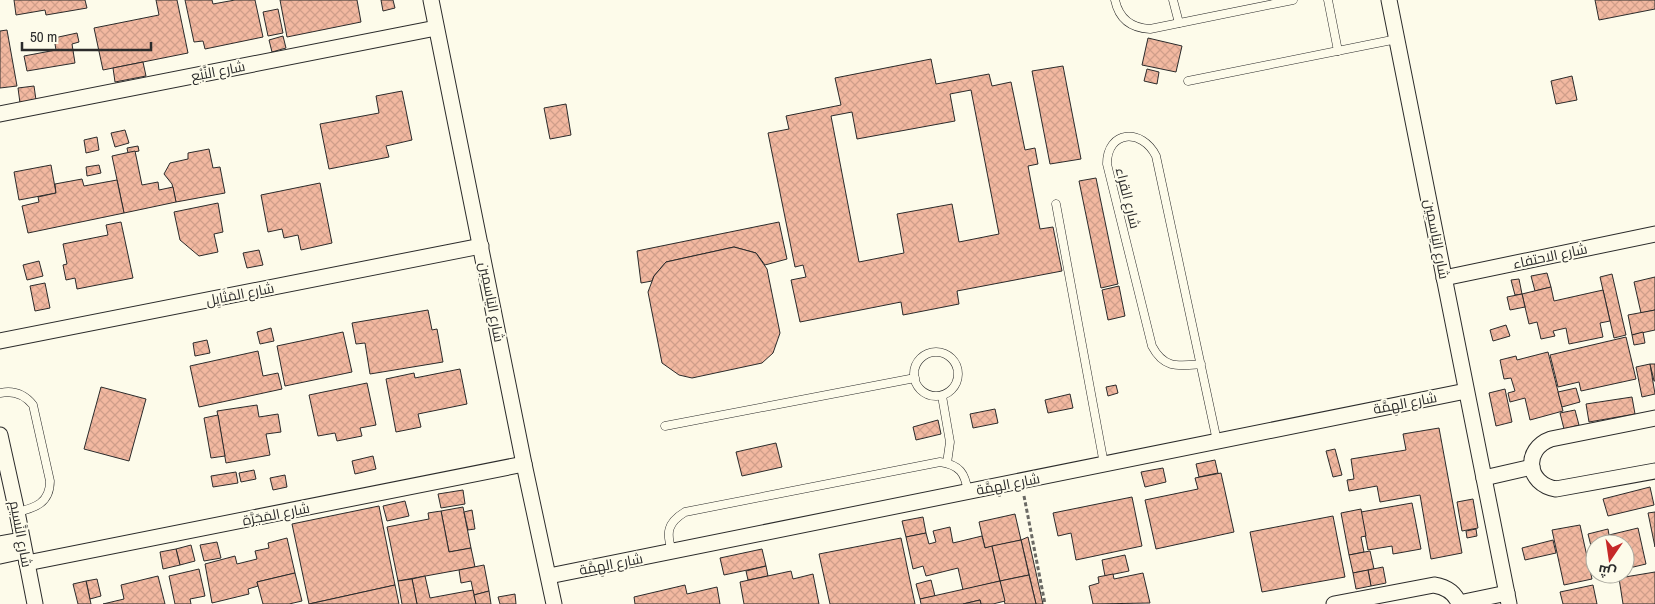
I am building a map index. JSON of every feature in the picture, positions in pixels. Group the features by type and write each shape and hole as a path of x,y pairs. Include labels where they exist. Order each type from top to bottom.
{"street":[{"name":"شارع اليَاسمِين","path":"430,0 554,604"},
{"name":"شارع اليَاسمِين","path":"1334,604 1427,586 1441,586 1448,589 1453,593 1459,604 1508,599 1389,0"},
{"name":"شارع النَّبْع","path":"0,114 436,28"},
{"name":"شارع الاحتفاء","path":"1444,278 1655,234"},
{"name":"شارع المَثَايِل","path":"0,342 481,246"},
{"name":"شارع الهِمَّة","path":"549,576 1466,391"},
{"path":"1655,418 1544,441 1534,452 1532,458 1532,467 1536,479 1542,484 1556,489 1655,471"},
{"name":"شارع النَّسيم","path":"0,435 34,604"},
{"name":"شارع المَجَرَّة","path":"24,552 524,464"},
{"path":"1484,478 1532,467"},
{"path":"0,544 24,552"},
{"path":"0,556 24,552"}],"lane":[{"path":"1115,0 1122,18 1134,26 1150,30 1293,0"},
{"path":"1173,0 1179,23"},
{"path":"1328,0 1338,51"},
{"path":"1188,81 1397,40"},
{"name":"شارع القراء","path":"1201,364 1176,366 1169,364 1162,360 1152,346 1107,164 1109,150 1118,140 1124,137 1138,138 1145,141 1152,147 1156,156 1201,364 1217,441"},
{"path":"1056,204 1104,464"},
{"path":"934,353 948,356 957,367 957,382 948,393 942,396 935,396 922,391 915,378 914,371 921,358 934,353"},
{"path":"665,426 915,378"},
{"path":"0,393 21,395 28,399 33,406 50,481 49,493 42,503 32,509 17,512"},
{"path":"942,396 950,442 947,463"},
{"path":"672,551 668,540 669,529 673,522 685,512 933,463 947,463 954,466 963,474 968,492"}],"path":[{"path":"1021,481 1045,604"}],"building":[{"path":"14,0 85,0 87,8 46,15 45,10 16,15"},
{"path":"156,0 177,0 188,53 103,70 94,28 159,15"},
{"path":"185,0 212,0 213,4 235,0 255,0 263,37 205,49 203,41 194,42"},
{"path":"280,0 357,0 361,22 287,37"},
{"path":"381,0 393,0 395,8 383,11"},
{"path":"1595,0 1655,0 1655,9 1599,20"},
{"path":"278,9 283,33 268,36 263,12"},
{"path":"7,30 17,86 0,88 0,31"},
{"path":"77,33 79,42 72,44 75,63 27,71 24,56 56,50 54,38"},
{"path":"283,36 286,48 272,52 269,40"},
{"path":"1148,38 1182,46 1176,72 1142,65"},
{"path":"931,59 936,84 989,74 992,86 1011,82 1025,150 1035,148 1038,164 1028,166 1040,229 1053,227 1062,271 957,291 959,304 903,315 901,302 800,322 791,280 806,277 803,265 795,267 768,133 789,129 786,116 841,105 835,78","holes":["971,90 999,234 959,242 952,204 897,214 904,253 859,262 831,116 852,112 857,139 955,121 950,94"]},
{"path":"143,62 146,76 115,82 113,68"},
{"path":"1063,66 1081,159 1050,164 1032,71"},
{"path":"1147,69 1159,72 1157,84 1144,81"},
{"path":"1572,76 1577,100 1556,104 1551,81"},
{"path":"34,86 36,100 20,103 18,88"},
{"path":"402,91 412,140 386,146 389,157 329,169 320,124 379,113 376,96"},
{"path":"566,104 571,135 550,139 544,108"},
{"path":"125,130 129,143 115,147 111,133"},
{"path":"97,137 99,150 86,153 84,140"},
{"path":"138,146 139,151 128,153 127,148"},
{"path":"209,149 213,168 220,167 225,193 176,202 172,184 164,174 170,163 188,159 188,153"},
{"path":"135,151 142,185 158,182 159,190 173,187 176,202 124,213 112,156"},
{"path":"51,165 56,193 19,200 14,172"},
{"path":"99,165 101,173 87,176 86,167"},
{"path":"1096,178 1118,284 1101,288 1079,181"},
{"path":"82,179 84,186 117,180 124,213 28,233 22,206 39,202 38,197 56,193 55,184"},
{"path":"320,183 332,243 301,250 298,235 284,238 282,229 268,232 261,195"},
{"path":"218,203 223,232 214,234 218,252 199,256 180,240 174,212"},
{"path":"121,222 133,278 77,289 75,278 66,280 63,265 67,264 63,244 108,235 106,225"},
{"path":"779,222 787,259 765,265 756,253 734,247 666,262 652,281 641,283 637,251"},
{"path":"734,247 756,253 767,269 780,333 773,353 762,363 692,378 679,375 662,363 648,292 654,276 666,262"},
{"path":"259,250 263,265 247,268 243,253"},
{"path":"39,261 43,276 27,280 23,265"},
{"path":"1547,273 1551,287 1535,291 1531,276"},
{"path":"1612,274 1626,335 1614,338 1600,277"},
{"path":"1655,277 1655,310 1641,313 1634,282"},
{"path":"1519,279 1522,294 1515,295 1511,280"},
{"path":"45,283 50,308 35,311 30,286"},
{"path":"1119,286 1125,316 1108,320 1102,290"},
{"path":"1551,287 1554,301 1603,290 1610,321 1600,323 1603,337 1569,344 1566,328 1553,331 1555,336 1541,339 1537,322 1529,324 1522,294"},
{"path":"1522,294 1525,307 1510,310 1507,297"},
{"path":"428,310 432,330 437,329 443,362 370,374 365,343 356,344 352,323"},
{"path":"1655,310 1655,330 1632,335 1628,315"},
{"path":"1506,325 1510,336 1493,341 1490,330"},
{"path":"271,328 274,341 260,344 257,332"},
{"path":"343,332 352,372 285,386 277,346"},
{"path":"1643,332 1645,343 1634,345 1632,335"},
{"path":"1626,337 1636,379 1581,391 1579,382 1558,387 1550,355"},
{"path":"207,340 210,353 195,356 193,343"},
{"path":"258,351 263,376 278,373 282,389 199,407 190,366"},
{"path":"1548,352 1563,411 1530,420 1525,398 1510,402 1508,393 1515,391 1511,378 1504,379 1500,360 1516,356 1517,360"},
{"path":"1650,364 1655,394 1642,397 1636,367"},
{"path":"1650,364 1655,364 1655,381 1654,381"},
{"path":"460,369 467,404 418,414 421,427 396,432 386,379 414,373 415,378"},
{"path":"367,383 376,425 360,428 362,436 337,441 335,433 318,436 309,395"},
{"path":"1116,385 1118,393 1108,396 1106,387"},
{"path":"101,387 146,399 129,461 84,449"},
{"path":"1576,388 1580,402 1562,407 1558,392"},
{"path":"1505,389 1512,422 1496,426 1489,393"},
{"path":"1070,394 1073,408 1048,413 1045,400"},
{"path":"1632,397 1635,414 1589,422 1586,404"},
{"path":"257,405 259,417 278,414 281,432 266,434 270,455 226,463 217,411"},
{"path":"995,409 998,423 973,428 970,414"},
{"path":"1575,410 1579,425 1564,429 1560,413"},
{"path":"218,415 225,456 211,458 204,418"},
{"path":"938,420 941,434 916,440 913,427"},
{"path":"1439,428 1462,553 1431,559 1420,495 1380,502 1377,486 1349,491 1347,480 1354,479 1351,459 1406,450 1403,434"},
{"path":"776,443 782,467 742,476 736,452"},
{"path":"1335,449 1342,475 1333,477 1326,451"},
{"path":"373,456 376,469 355,474 352,461"},
{"path":"1215,460 1218,473 1199,477 1196,464"},
{"path":"1163,468 1166,482 1145,487 1141,472"},
{"path":"254,470 256,479 241,482 239,473"},
{"path":"236,472 238,483 213,487 211,476"},
{"path":"1221,473 1234,532 1156,549 1145,500 1198,489 1195,478"},
{"path":"285,475 287,487 273,490 270,478"},
{"path":"1650,487 1654,505 1608,516 1603,499"},
{"path":"463,490 465,504 441,508 438,494"},
{"path":"1132,497 1142,546 1076,560 1071,533 1058,536 1053,513"},
{"path":"1473,499 1478,528 1462,531 1457,502"},
{"path":"405,501 409,516 387,521 383,506"},
{"path":"1412,503 1421,549 1393,554 1392,546 1368,550 1361,512"},
{"path":"379,506 395,585 309,604 292,524"},
{"path":"463,507 471,548 449,552 441,511"},
{"path":"1361,509 1366,536 1361,537 1364,552 1349,555 1341,513"},
{"path":"472,510 475,529 468,530 464,512"},
{"path":"441,511 449,552 471,548 475,567 398,581 387,527 429,519 428,513"},
{"path":"1655,512 1655,547 1648,513"},
{"path":"1015,514 1021,540 985,548 979,522"},
{"path":"1333,516 1345,577 1262,592 1250,532"},
{"path":"923,517 926,533 906,537 902,521"},
{"path":"1580,525 1585,548 1585,580 1564,585 1552,530"},
{"path":"950,527 953,543 982,536 985,548 992,546 1000,581 963,590 958,568 926,576 923,566 913,569 906,537 926,533 929,544 936,542 933,531"},
{"path":"1638,528 1646,564 1635,567 1635,534 1613,534"},
{"path":"1476,529 1477,536 1467,538 1466,531"},
{"path":"1608,529 1609,534 1588,534"},
{"path":"1028,537 1043,604 1036,604 1021,540"},
{"path":"287,538 295,573 257,582 258,586 248,589 249,594 212,603 205,564 235,556 237,564 257,559 255,551 269,548 268,543"},
{"path":"901,538 915,604 830,604 819,554"},
{"path":"1021,540 1029,575 1000,581 992,546"},
{"path":"1553,540 1556,553 1525,560 1522,548"},
{"path":"217,542 221,558 204,561 200,545"},
{"path":"191,545 195,561 180,565 176,549"},
{"path":"176,549 180,565 163,569 160,552"},
{"path":"762,549 766,566 724,575 720,558"},
{"path":"1370,551 1374,569 1353,573 1349,555"},
{"path":"1125,555 1129,571 1105,576 1102,560"},
{"path":"484,565 489,591 474,595 471,581 461,583 459,570"},
{"path":"766,566 768,576 748,580 746,571"},
{"path":"1383,567 1386,583 1371,586 1368,570"},
{"path":"199,569 205,596 190,599 191,604 175,604 169,576"},
{"path":"1368,570 1371,586 1356,589 1353,573"},
{"path":"791,571 793,579 813,574 819,604 744,604 740,582"},
{"path":"1655,572 1655,604 1623,604 1620,584 1635,584 1635,575"},
{"path":"295,573 302,601 289,604 263,604 257,582"},
{"path":"1143,573 1150,603 1093,604 1089,586 1099,583 1098,577 1113,574 1114,579"},
{"path":"1029,575 1036,604 1005,604 1000,581"},
{"path":"158,576 165,604 103,604 124,599 121,585"},
{"path":"425,576 430,598 473,590 476,604 417,604 412,579"},
{"path":"97,579 101,596 90,599 86,581"},
{"path":"412,579 417,604 402,604 398,581"},
{"path":"931,580 935,596 920,599 916,584"},
{"path":"86,581 91,604 78,604 73,584"},
{"path":"1000,581 1005,601 993,604 981,604 980,600 963,604 921,604 920,599"},
{"path":"395,585 399,604 309,604"},
{"path":"685,585 687,594 717,587 720,604 635,604 634,597"},
{"path":"1593,585 1597,604 1563,604 1560,592"},
{"path":"489,591 491,604 476,604 474,595"},
{"path":"515,594 516,604 500,604 498,597"},
{"path":"980,600 981,604 963,604"}]}
